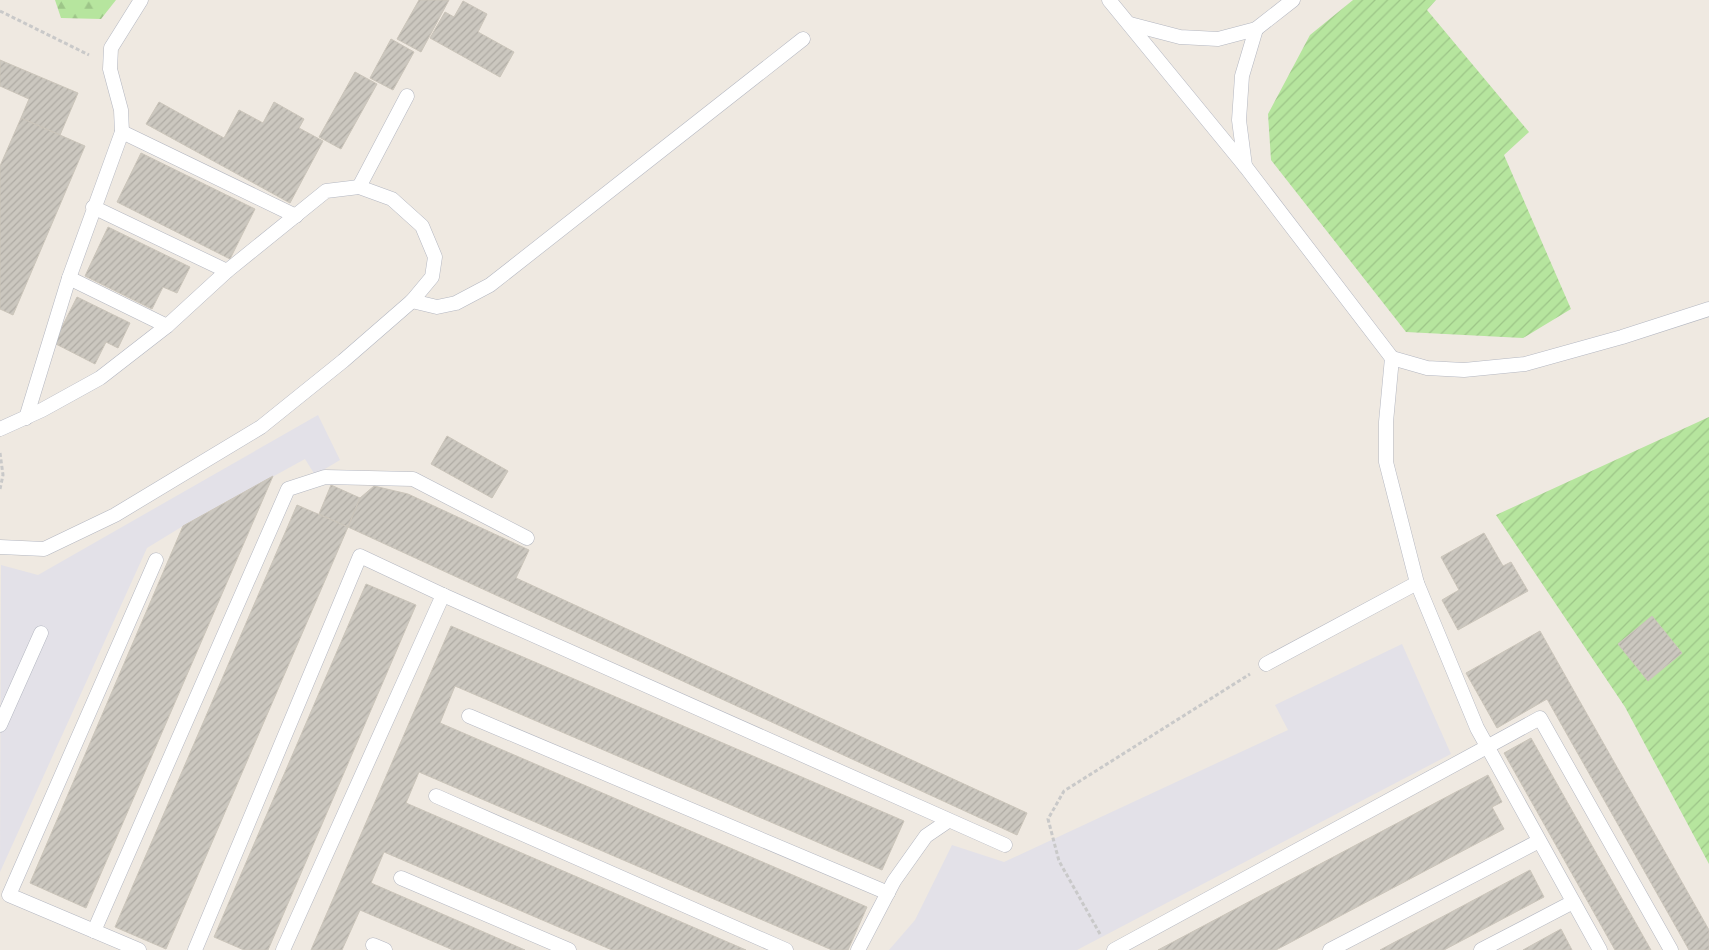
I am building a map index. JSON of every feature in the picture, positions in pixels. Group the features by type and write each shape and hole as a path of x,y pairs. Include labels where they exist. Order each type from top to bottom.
{"lane":[{"path":"26,418 68,278 122,132 121,110 110,68 111,48 141,0"},
{"path":"1109,0 1245,166 1392,358 1427,368 1464,370 1525,364 1622,337 1709,309"},
{"path":"1130,24 1180,37 1218,39 1256,29 1293,0"},
{"path":"1245,166 1239,120 1242,76 1256,29"},
{"path":"412,301 436,307 456,303 490,285 803,39"},
{"path":"359,187 407,96"},
{"path":"122,132 296,216"},
{"path":"0,429 42,410 100,378 168,326 227,271 326,191 359,187 392,199 422,226 435,258 432,277 412,301 343,361 261,427 115,515 44,549 0,547"},
{"path":"93,207 227,271"},
{"path":"68,278 168,326"},
{"path":"1392,358 1386,422 1386,462 1417,583 1476,728 1600,950"},
{"path":"94,932 288,489 325,477 413,479 527,538"},
{"path":"195,950 360,556 443,595 1005,845"},
{"path":"139,950 9,895 156,560"},
{"path":"1266,664 1417,583"},
{"path":"283,950 443,595"},
{"path":"0,725 42,633"},
{"path":"469,716 888,893"},
{"path":"1109,946 1488,748 1540,718 1671,950"},
{"path":"436,796 786,950"},
{"path":"858,950 894,881 926,836 948,821"},
{"path":"1330,950 1539,842"},
{"path":"401,878 569,950"},
{"path":"1481,950 1573,902"}],"path":[{"path":"0,11 89,55 110,68"},
{"path":"0,453 3,475 0,489"},
{"path":"1109,946 1059,860 1048,819 1064,791 1266,664"}],"shaded area":[{"path":"318,415 340,460 315,475 305,459 147,548 0,872 1,565 38,575"},
{"path":"1402,644 1451,754 1077,950 889,950 915,920 952,845 1004,862 1288,730 1275,705"}],"green space":[{"path":"55,0 116,0 101,19 61,18"},
{"path":"1353,0 1436,0 1427,10 1529,132 1504,155 1571,309 1523,338 1406,332 1271,160 1268,114 1310,35"},
{"path":"1709,417 1709,864 1625,707 1496,515"}],"building":[{"path":"419,0 449,0 421,52 397,39"},
{"path":"463,1 487,14 478,32 514,52 500,77 430,38 445,12 454,17"},
{"path":"391,39 414,52 393,90 370,78"},
{"path":"0,60 78,93 60,135 21,118 29,99 0,86"},
{"path":"355,72 377,84 341,149 319,137"},
{"path":"159,102 224,138 239,110 263,123 274,102 304,119 299,128 323,141 290,203 146,124"},
{"path":"21,118 85,146 13,315 0,309 0,166"},
{"path":"141,153 255,209 230,259 117,202"},
{"path":"108,227 190,267 177,293 163,287 152,309 85,276"},
{"path":"77,297 130,323 118,348 106,342 95,364 54,343"},
{"path":"447,436 508,471 492,498 431,464"},
{"path":"273,476 86,908 30,883 183,526"},
{"path":"331,485 360,498 348,527 319,514"},
{"path":"374,486 408,494 529,550 516,578 1027,813 1017,835 348,527 360,498"},
{"path":"297,505 348,527 166,949 115,927"},
{"path":"1484,533 1503,566 1511,562 1528,591 1458,630 1442,600 1459,590 1441,557"},
{"path":"366,584 416,605 268,950 244,950 214,937"},
{"path":"1652,616 1682,653 1648,681 1618,644"},
{"path":"451,626 904,821 882,870 455,686 440,723 867,907 848,950 832,950 419,772 406,803 746,950 612,950 384,852 371,883 525,950 453,950 360,910 342,950 311,950"},
{"path":"1540,631 1709,930 1709,950 1689,950 1547,699 1497,728 1466,673"},
{"path":"1531,738 1651,950 1615,950 1504,753"},
{"path":"1488,775 1502,802 1492,807 1504,829 1276,950 1158,950"},
{"path":"1530,870 1544,897 1444,950 1380,950"},
{"path":"1561,929 1572,950 1523,950"}]}
